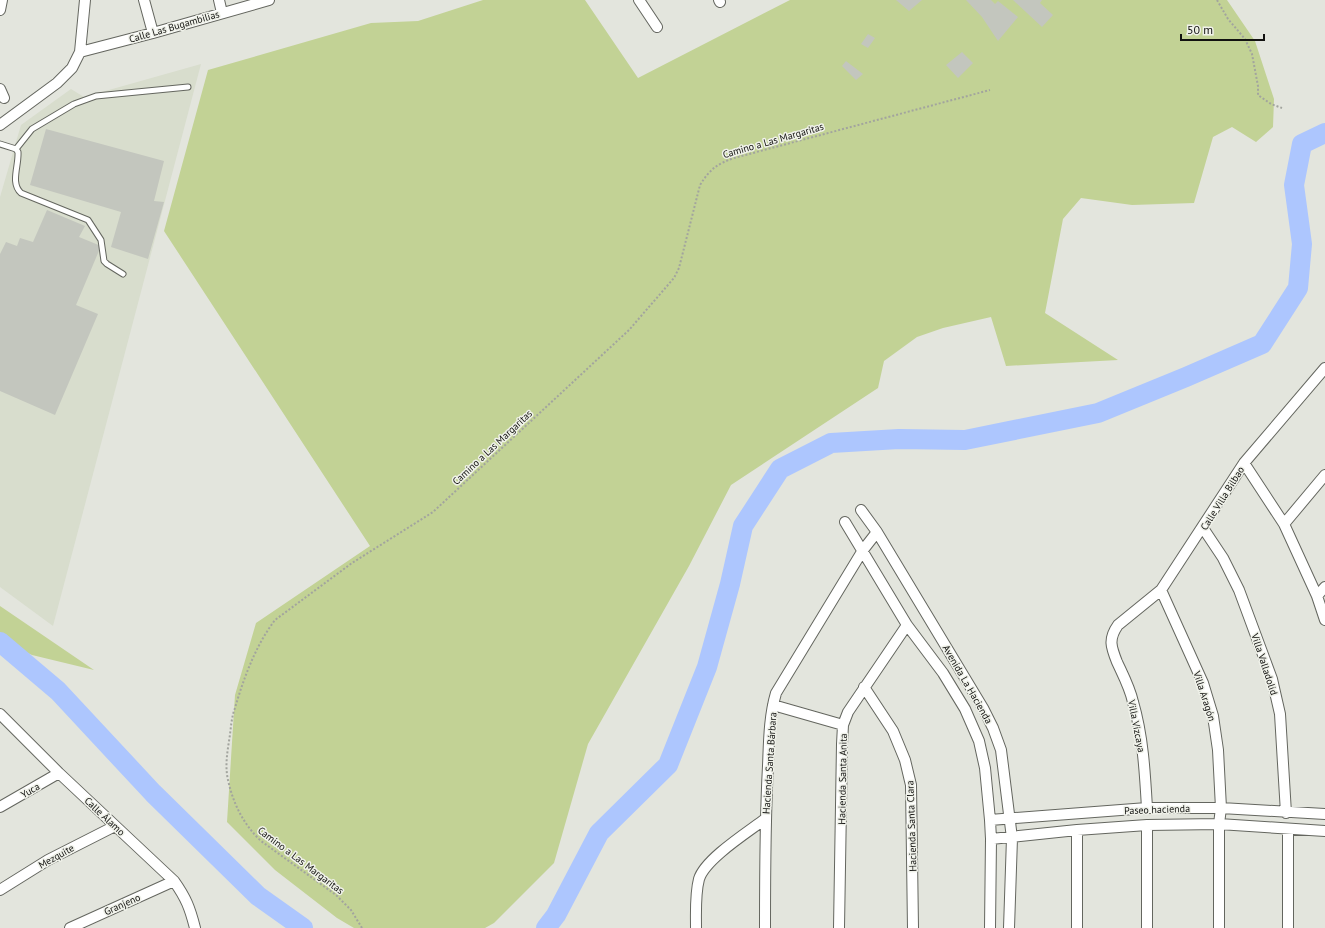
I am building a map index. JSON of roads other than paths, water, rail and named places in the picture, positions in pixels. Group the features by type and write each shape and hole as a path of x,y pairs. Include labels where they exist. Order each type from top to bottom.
{"street":[{"path":"0,10 2,0"},
{"path":"0,125 57,83 72,68 80,52 85,0"},
{"path":"144,0 153,33"},
{"path":"219,0 222,13"},
{"name":"Calle Las Bugambilias","path":"80,52 269,0"},
{"path":"639,0 657,27"},
{"name":"Calle Villa Bilbao","path":"1118,625 1161,590 1203,528 1244,463 1325,368"},
{"path":"1244,463 1284,524 1317,596 1325,620"},
{"path":"1284,524 1325,475"},
{"name":"Avenida La Hacienda","path":"861,510 877,532 983,708 993,728 1001,750 1012,838 1009,928"},
{"name":"Avenida La Hacienda","path":"845,522 907,625 943,673 965,709 979,741 985,768 990,820 990,928"},
{"name":"Villa Valladolid","path":"1203,528 1223,558 1239,590 1272,679 1280,714 1286,813"},
{"name":"Hacienda Santa Bárbara","path":"765,928 765,819 770,722 776,693 863,550 877,532"},
{"path":"1317,596 1325,587"},
{"name":"Villa Aragón","path":"1161,590 1203,683 1213,716 1218,750 1221,808 1219,824 1219,928"},
{"name":"Hacienda Santa Anita","path":"839,928 843,725 848,712 864,687 907,625"},
{"name":"Villa Vizcaya","path":"1118,625 1113,632 1111,639 1113,652 1133,700 1137,717 1144,764 1147,808"},
{"name":"Hacienda Santa Clara","path":"864,687 893,731 905,760 911,785 913,928"},
{"path":"773,705 843,725"},
{"name":"Calle Álamo","path":"2,719 174,881 186,898 195,928"},
{"name":"Yuca","path":"0,807 59,773"},
{"name":"Paseo hacienda","path":"990,820 1147,808 1221,808 1286,813 1325,814"},
{"path":"696,928 697,887 700,877 719,854 765,819"},
{"name":"Paseo hacienda","path":"991,839 1147,825 1219,824 1325,831"},
{"path":"1147,825 1147,928"},
{"name":"Mezquite","path":"0,890 48,860 115,826"},
{"path":"1288,829 1288,928"},
{"path":"1077,928 1078,830"},
{"name":"Granjeno","path":"70,928 174,881"}],"lane":[{"path":"16,149 32,129 74,104 89,98 96,96 188,88"},
{"path":"0,144 16,149 19,154 15,185 18,191 22,194 88,220 101,240 104,261 123,274"}],"waterway":[{"path":"546,928 556,915 599,833 668,765 707,667 730,584 743,526 780,469 831,443 899,439 965,440 1098,413 1262,344 1298,288 1302,244 1294,185 1302,144 1325,133"},
{"path":"0,642 58,691 153,793 258,896 303,928"}]}
